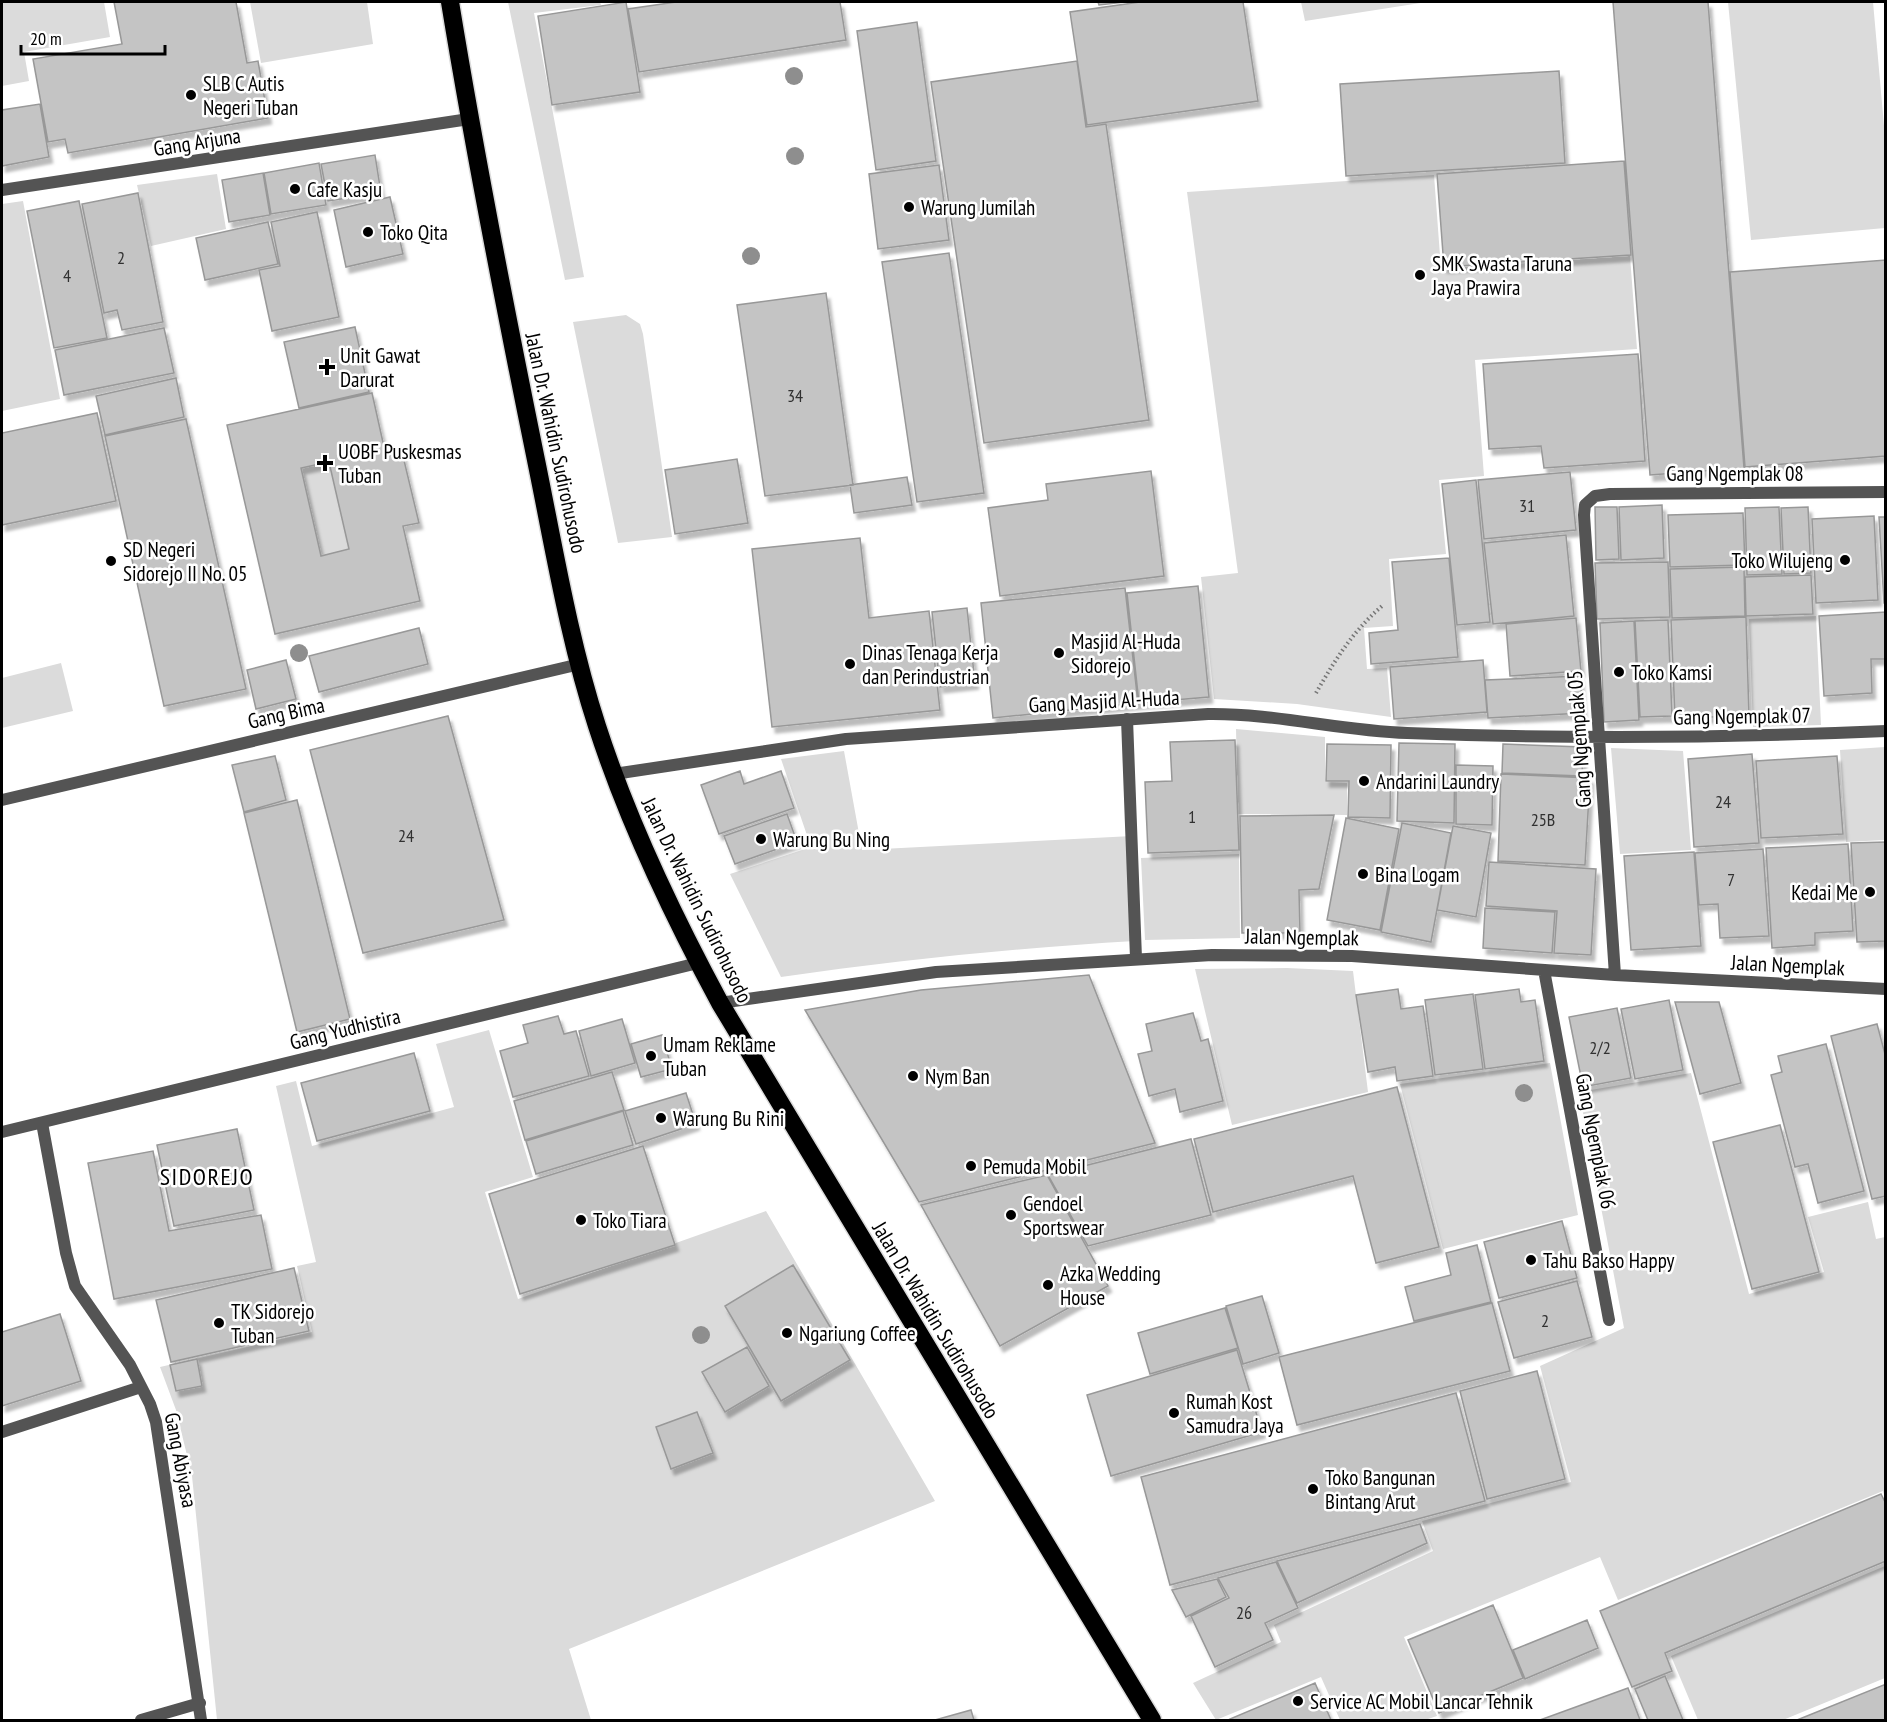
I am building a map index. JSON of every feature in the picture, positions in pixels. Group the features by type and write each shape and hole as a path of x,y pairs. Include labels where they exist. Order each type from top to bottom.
{"highway":[{"name":"Jalan Dr. Wahidin Sudirohusodo","path":"450,2 469,119 506,314 580,664 596,723 614,774 662,888 720,1003 1152,1720"}],"street":[{"name":"Gang Arjuna","path":"2,190 469,119"},
{"name":"Gang Ngemplak 08","path":"1587,502 1595,496 1610,494 1886,492"},
{"name":"Gang Ngemplak 05","path":"1587,502 1584,515 1615,975"},
{"name":"Gang Bima","path":"2,800 580,664"},
{"name":"Gang Masjid Al-Huda","path":"614,774 846,739 1233,713 1300,720 1348,729 1408,733 1598,735"},
{"path":"1127,719 1136,958"},
{"name":"Gang Ngemplak 07","path":"1598,735 1759,737 1886,731"},
{"name":"Jalan Ngemplak","path":"720,1003 936,972 1136,958 1223,955 1352,956 1615,975 1886,989"},
{"name":"Gang Yudhistira","path":"2,1132 698,963"},
{"name":"Gang Ngemplak 06","path":"1544,970 1609,1320"},
{"name":"Gang Abiyasa","path":"42,1123 66,1253 75,1286 130,1365 150,1404 161,1440 201,1720"},
{"path":"2,1432 141,1387"},
{"path":"141,1720 200,1703"}],"path":[{"path":"1300,720 1347,641 1361,624 1382,606"}],"shaded area":[{"path":"2,2 104,2 110,37 24,52 29,81 2,86"},
{"path":"250,2 367,2 373,44 261,63"},
{"path":"508,2 600,2 601,5 534,13 584,277 565,280"},
{"path":"1301,2 1427,2 1305,21"},
{"path":"1728,2 1873,2 1885,137 1885,228 1751,240"},
{"path":"217,174 226,229 151,246 137,185"},
{"path":"1434,175 1441,269 1630,256 1637,349 1475,360 1484,476 1439,480 1446,554 1389,559 1393,626 1364,628 1367,669 1387,668 1391,717 1297,704 1214,699 1201,577 1238,573 1187,192"},
{"path":"23,201 60,399 2,411 2,204"},
{"path":"626,315 640,324 643,334 672,537 618,543 573,322"},
{"path":"329,462 349,549 321,556 301,468"},
{"path":"1816,616 1821,725 1753,727 1749,619"},
{"path":"61,663 73,711 2,728 2,678"},
{"path":"1236,729 1325,737 1325,782 1347,783 1347,815 1238,814"},
{"path":"1885,747 1885,840 1846,842 1840,750"},
{"path":"1611,748 1683,751 1691,850 1620,854"},
{"path":"844,751 862,850 1132,836 1135,941 958,955 781,977 730,874 811,847 781,759"},
{"path":"1239,854 1240,938 1145,940 1141,858"},
{"path":"1287,968 1353,971 1368,1092 1232,1125 1195,969"},
{"path":"489,1030 533,1177 485,1192 518,1299 766,1211 935,1501 569,1649 591,1720 217,1720 192,1476 176,1410 160,1367 312,1332 297,1266 316,1262 276,1086 296,1081 312,1146 454,1107 436,1044"},
{"path":"1550,1063 1578,1215 1443,1249 1400,1084"},
{"path":"1691,1073 1749,1294 1824,1272 1808,1217 1868,1202 1876,1239 1885,1237 1885,1498 1883,1491 1618,1600 1600,1557 1404,1637 1437,1716 1425,1720 1340,1720 1321,1677 1216,1720 1193,1683 1281,1642 1274,1625 1433,1551 1422,1521 1571,1482 1540,1366 1624,1328 1579,1092"},
{"path":"1885,1566 1885,1678 1783,1720 1698,1720 1671,1656"}],"building":[{"path":"114,2 236,2 247,63 258,61 268,118 68,153 65,139 48,142 33,59 122,44"},
{"path":"626,2 640,92 552,105 538,16"},
{"path":"676,2 840,2 846,40 639,72 628,9"},
{"path":"1098,2 1125,2 1099,5"},
{"path":"1140,2 1243,2 1258,101 1087,125 1070,12"},
{"path":"1613,2 1708,2 1744,468 1650,475"},
{"path":"917,22 936,161 876,170 857,31"},
{"path":"1077,61 1086,127 1106,124 1149,420 984,443 931,82"},
{"path":"1559,71 1565,163 1346,176 1340,84"},
{"path":"40,104 49,157 2,166 2,110"},
{"path":"375,155 381,193 328,201 321,164"},
{"path":"1624,161 1631,255 1444,267 1437,174"},
{"name":"Cafe Kasju","path":"319,163 326,205 271,214 264,173"},
{"name":"Warung Jumilah","path":"939,165 949,240 878,249 869,174"},
{"path":"263,173 270,215 229,222 222,180"},
{"path":"138,193 163,322 122,330 117,310 104,313 82,204"},
{"name":"Toko Qita","path":"390,197 403,254 346,267 334,210"},
{"path":"79,201 107,338 54,348 27,211"},
{"path":"317,212 339,317 272,331 259,270 280,266 271,222"},
{"path":"268,222 278,264 205,280 196,238"},
{"path":"949,253 984,493 917,502 882,262"},
{"path":"1886,260 1886,456 1745,467 1730,272"},
{"path":"826,293 853,485 765,496 737,305"},
{"name":"Unit Gawat Darurat","path":"355,327 369,392 299,408 284,342"},
{"path":"164,328 174,373 64,395 55,350"},
{"path":"1638,354 1645,461 1544,468 1541,446 1489,449 1483,364"},
{"path":"176,378 184,417 105,435 96,396"},
{"name":"UOBF Puskesmas Tuban","path":"372,393 386,456 402,452 419,523 403,526 420,601 275,634 227,425","holes":["329,462 349,549 321,556 301,468"]},
{"path":"97,413 116,501 2,525 2,433"},
{"path":"186,419 246,689 164,706 105,436"},
{"path":"737,459 748,523 675,534 665,470"},
{"path":"1151,471 1164,576 1000,596 988,508 1048,500 1046,484"},
{"path":"1570,472 1576,530 1484,539 1478,480"},
{"path":"907,477 912,505 854,513 850,485"},
{"path":"1476,480 1490,622 1457,625 1442,484"},
{"path":"1662,505 1664,558 1621,560 1619,507"},
{"path":"1595,507 1617,507 1619,559 1596,560"},
{"path":"1779,507 1782,574 1747,575 1745,508"},
{"path":"1808,507 1811,573 1784,574 1781,508"},
{"path":"1743,513 1745,565 1670,567 1668,515"},
{"name":"Toko Wilujeng","path":"1874,516 1878,600 1816,603 1812,519"},
{"path":"1879,517 1886,517 1886,603 1884,603"},
{"path":"1566,535 1574,616 1493,624 1484,543"},
{"name":"Dinas Tenaga Kerja dan Perindustrian","path":"860,538 869,618 929,611 940,710 772,727 752,549"},
{"path":"1449,558 1458,657 1371,664 1369,633 1398,630 1392,562"},
{"path":"1668,562 1670,617 1597,619 1595,563"},
{"path":"1744,567 1745,616 1672,618 1670,569"},
{"path":"1811,575 1813,614 1746,616 1745,577"},
{"path":"1198,586 1209,697 1139,703 1127,593"},
{"name":"Masjid Al-Huda Sidorejo","path":"1125,588 1138,703 993,718 981,603"},
{"path":"967,608 975,683 940,687 932,612"},
{"path":"1886,612 1886,659 1871,659 1872,693 1824,696 1819,616"},
{"path":"1746,617 1749,716 1675,718 1671,620"},
{"path":"1576,618 1581,671 1510,676 1506,624"},
{"path":"1668,620 1672,716 1640,717 1635,621"},
{"name":"Toko Kamsi","path":"1634,621 1639,720 1604,722 1600,623"},
{"path":"419,628 428,664 319,692 309,656"},
{"path":"286,660 296,699 256,709 247,670"},
{"path":"1483,660 1487,712 1394,719 1390,667"},
{"path":"1580,676 1583,713 1488,718 1485,680"},
{"path":"448,716 504,920 363,953 310,750"},
{"path":"1235,740 1239,850 1148,853 1145,782 1172,781 1170,742"},
{"path":"1399,743 1455,744 1454,823 1397,821"},
{"name":"Andarini Laundry","path":"1327,744 1391,745 1390,818 1348,817 1349,781 1326,781"},
{"path":"1503,744 1583,747 1582,776 1502,773"},
{"path":"1752,754 1759,843 1694,847 1688,759"},
{"path":"275,756 286,800 244,812 232,765"},
{"path":"1837,756 1843,834 1761,838 1756,761"},
{"path":"1456,765 1493,766 1492,825 1456,824"},
{"path":"740,771 744,784 781,771 794,808 719,834 701,785"},
{"path":"1501,774 1590,778 1585,865 1498,861"},
{"path":"297,800 350,1019 297,1032 244,813"},
{"name":"Warung Bu Ning","path":"787,814 797,842 735,864 724,836"},
{"path":"1334,815 1319,889 1299,890 1300,933 1242,933 1240,816"},
{"name":"Bina Logam","path":"1346,818 1399,829 1380,930 1327,920"},
{"path":"1402,823 1451,833 1431,942 1381,932"},
{"path":"1453,826 1491,833 1476,917 1437,910"},
{"name":"Kedai Me","path":"1886,842 1886,941 1857,942 1851,843"},
{"path":"1848,844 1853,931 1815,933 1815,945 1772,948 1766,848"},
{"path":"1763,849 1769,936 1720,938 1718,904 1699,905 1695,853"},
{"path":"1694,852 1701,946 1631,950 1624,856"},
{"path":"1489,862 1596,869 1591,955 1554,953 1557,911 1486,906"},
{"path":"1485,908 1555,912 1552,953 1483,948"},
{"path":"1089,975 1155,1143 919,1202 805,1010 921,990"},
{"path":"1398,989 1401,1009 1423,1006 1433,1076 1397,1081 1395,1067 1368,1072 1356,995"},
{"path":"1519,989 1521,1002 1535,1000 1544,1061 1485,1069 1475,995"},
{"path":"1473,994 1483,1069 1435,1075 1425,1000"},
{"path":"1669,1000 1683,1070 1635,1079 1621,1009"},
{"path":"1675,1002 1719,1002 1741,1083 1700,1094"},
{"path":"1617,1008 1631,1078 1583,1087 1569,1017"},
{"path":"1193,1013 1201,1041 1208,1039 1223,1101 1180,1112 1175,1089 1149,1096 1138,1054 1152,1051 1146,1024"},
{"path":"558,1016 564,1034 576,1031 589,1076 513,1097 500,1051 528,1043 523,1025"},
{"path":"622,1019 635,1063 591,1076 579,1031"},
{"path":"1877,1024 1886,1058 1886,1196 1872,1199 1831,1036"},
{"name":"Umam Reklame Tuban","path":"662,1035 672,1069 641,1077 631,1044"},
{"path":"1826,1044 1864,1191 1818,1203 1808,1164 1795,1167 1771,1075 1782,1072 1778,1056"},
{"path":"414,1053 430,1111 317,1141 301,1083"},
{"path":"612,1072 624,1110 525,1140 514,1101"},
{"path":"1397,1087 1439,1247 1376,1263 1353,1176 1213,1212 1194,1139"},
{"name":"Warung Bu Rini","path":"686,1093 696,1124 636,1144 625,1111"},
{"path":"623,1111 633,1145 536,1174 526,1141"},
{"path":"1780,1125 1819,1272 1752,1289 1713,1142"},
{"path":"237,1129 254,1210 174,1226 157,1145"},
{"path":"1191,1139 1211,1215 1088,1246 1048,1175"},
{"name":"Toko Tiara","path":"643,1146 675,1245 520,1294 489,1194"},
{"path":"153,1151 169,1231 261,1215 272,1269 114,1299 88,1163"},
{"path":"1047,1175 1108,1286 1000,1346 921,1205"},
{"name":"Tahu Bakso Happy","path":"1562,1221 1577,1278 1499,1298 1484,1242"},
{"path":"1477,1245 1491,1302 1414,1321 1405,1287 1451,1275 1446,1253"},
{"name":"Ngariung Coffee","path":"793,1265 850,1360 781,1401 725,1306"},
{"name":"TK Sidorejo Tuban","path":"294,1268 309,1331 171,1362 156,1300"},
{"path":"1577,1281 1592,1337 1514,1358 1498,1302"},
{"path":"1262,1296 1279,1353 1243,1364 1226,1306"},
{"path":"1492,1303 1510,1371 1297,1425 1279,1357"},
{"path":"1225,1308 1238,1348 1150,1374 1138,1333"},
{"path":"60,1314 81,1381 2,1406 2,1332"},
{"path":"747,1347 769,1386 725,1412 702,1372"},
{"name":"Rumah Kost Samudra Jaya","path":"1237,1350 1262,1432 1111,1476 1087,1395"},
{"path":"197,1359 202,1386 176,1391 170,1365"},
{"path":"1537,1371 1565,1479 1487,1499 1460,1391"},
{"name":"Toko Bangunan Bintang Arut","path":"1456,1393 1485,1501 1170,1585 1141,1477"},
{"path":"697,1412 713,1453 671,1469 656,1427"},
{"path":"1881,1494 1886,1504 1886,1561 1665,1653 1672,1671 1632,1687 1600,1611"},
{"path":"1420,1524 1427,1543 1297,1603 1277,1561"},
{"path":"1276,1562 1298,1608 1265,1623 1273,1640 1215,1667 1191,1616 1229,1598 1218,1578"},
{"path":"1217,1579 1226,1597 1186,1617 1172,1590"},
{"path":"1493,1605 1523,1678 1439,1713 1408,1640"},
{"path":"1587,1620 1598,1648 1525,1679 1513,1650"},
{"path":"1665,1676 1683,1720 1648,1720 1635,1689"},
{"name":"Service AC Mobil Lancar Tehnik","path":"1315,1683 1331,1720 1230,1719"},
{"path":"1886,1684 1886,1720 1797,1720"},
{"path":"1628,1688 1640,1720 1540,1720"},
{"path":"971,1710 974,1720 935,1720"}],"place":[{"name":"SLB C Autis Negeri Tuban","path":"191,95"},
{"name":"Cafe Kasju","path":"295,189"},
{"name":"Warung Jumilah","path":"909,207"},
{"name":"Toko Qita","path":"368,232"},
{"name":"SMK Swasta Taruna Jaya Prawira","path":"1420,275"},
{"name":"Unit Gawat Darurat","path":"327,367"},
{"name":"UOBF Puskesmas Tuban","path":"325,463"},
{"name":"Toko Wilujeng","path":"1845,560"},
{"name":"SD Negeri Sidorejo II No. 05","path":"111,561"},
{"name":"Masjid Al-Huda Sidorejo","path":"1059,653"},
{"name":"Dinas Tenaga Kerja dan Perindustrian","path":"850,664"},
{"name":"Toko Kamsi","path":"1619,672"},
{"name":"Andarini Laundry","path":"1364,781"},
{"name":"Warung Bu Ning","path":"761,839"},
{"name":"Bina Logam","path":"1363,874"},
{"name":"Kedai Me","path":"1870,892"},
{"name":"Umam Reklame Tuban","path":"651,1056"},
{"name":"Nym Ban","path":"913,1076"},
{"name":"Warung Bu Rini","path":"661,1118"},
{"name":"Pemuda Mobil","path":"971,1166"},
{"name":"Gendoel Sportswear","path":"1011,1215"},
{"name":"Toko Tiara","path":"581,1220"},
{"name":"Tahu Bakso Happy","path":"1531,1260"},
{"name":"Azka Wedding House","path":"1048,1285"},
{"name":"TK Sidorejo Tuban","path":"219,1323"},
{"name":"Ngariung Coffee","path":"787,1333"},
{"name":"Rumah Kost Samudra Jaya","path":"1174,1413"},
{"name":"Toko Bangunan Bintang Arut","path":"1313,1489"},
{"name":"Service AC Mobil Lancar Tehnik","path":"1298,1701"}],"district":[{"name":"SIDOREJO","path":"207,1176"}]}
